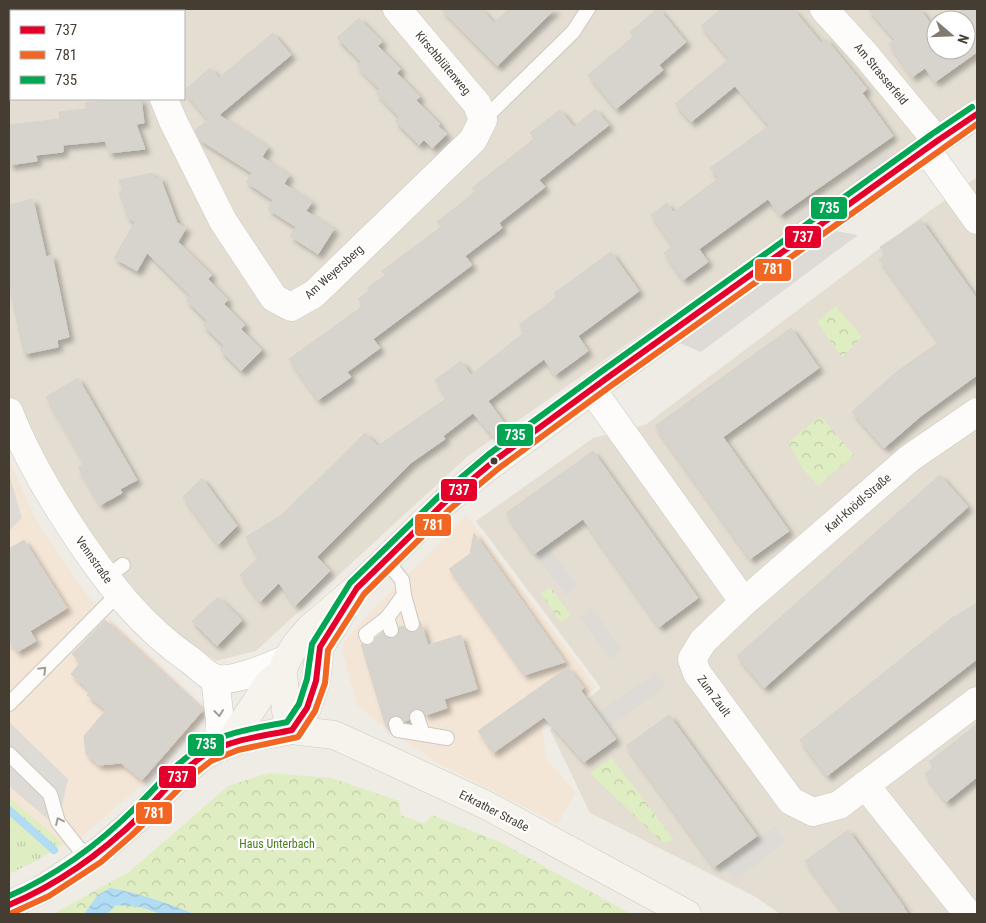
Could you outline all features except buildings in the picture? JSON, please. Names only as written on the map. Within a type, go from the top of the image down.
[{"type":"street","name":"Kirschblütenweg","points":[[397,9],[477,104],[483,120]]},
{"type":"street","name":"Am Strasserfeld","points":[[824,9],[865,54],[931,145],[977,220]]},
{"type":"street","name":"Am Weyersberg","points":[[164,100],[173,122],[223,221],[274,298],[291,307],[314,294],[473,140],[483,120]]},
{"type":"street","points":[[9,905],[43,889],[88,860],[139,817],[186,770],[202,757],[224,746],[268,684],[284,666],[297,643],[309,629],[357,588],[444,503],[494,461],[931,145],[977,114]]},
{"type":"street","points":[[592,390],[744,602]]},
{"type":"street","name":"Karl-Knödl-Straße","points":[[744,602],[910,458],[977,412]]},
{"type":"street","name":"Vennstraße","points":[[10,422],[49,494],[116,579],[172,648],[215,678]]},
{"type":"street","points":[[292,730],[306,708],[316,680],[320,647],[357,588]]},
{"type":"street","name":"Zum Zault","points":[[744,602],[703,641],[692,659],[697,673],[791,801],[812,812],[839,805],[865,784]]},
{"type":"street","points":[[224,746],[215,678],[238,678],[284,666]]},
{"type":"street","points":[[284,666],[284,704],[286,717],[292,730]]},
{"type":"street","points":[[316,680],[334,735]]},
{"type":"street","points":[[968,914],[865,784],[977,701]]},
{"type":"street","name":"Erkrather Straße","points":[[224,746],[248,738],[292,730],[334,735],[486,805],[687,914]]},
{"type":"lane","points":[[483,120],[573,32],[588,9]]},
{"type":"lane","points":[[386,560],[402,580],[412,624]]},
{"type":"lane","points":[[9,704],[116,579]]},
{"type":"lane","points":[[367,637],[366,634],[389,624],[404,595]]},
{"type":"lane","points":[[417,717],[423,734]]},
{"type":"lane","points":[[396,724],[398,730],[447,738]]},
{"type":"lane","points":[[9,754],[50,794],[58,822],[88,860]]},
{"type":"shaded area","points":[[9,9],[977,9],[977,98],[468,456],[256,651],[216,661],[140,608],[9,440]]},
{"type":"shaded area","points":[[887,152],[892,158],[860,181],[855,175]]},
{"type":"shaded area","points":[[977,177],[977,914],[780,914],[754,896],[590,813],[550,730],[601,688],[476,521],[593,438],[645,425]]},
{"type":"shaded area","points":[[827,195],[832,201],[800,224],[795,218]]},
{"type":"shaded area","points":[[836,231],[858,235],[701,352],[677,342]]},
{"type":"shaded area","points":[[9,459],[36,520],[89,598],[207,711],[203,719],[138,788],[68,849],[9,797]]},
{"type":"shaded area","points":[[9,473],[22,518],[9,531]]},
{"type":"shaded area","points":[[466,515],[596,687],[542,726],[546,759],[576,792],[558,824],[434,761],[375,720],[357,705],[343,654],[343,643],[360,623]]},
{"type":"shaded area","points":[[548,547],[578,586],[566,595],[536,556]]},
{"type":"shaded area","points":[[592,608],[622,650],[610,659],[580,617]]},
{"type":"shaded area","points":[[656,672],[666,686],[610,727],[599,712]]},
{"type":"shaded area","points":[[9,722],[68,779],[57,827],[9,786]]},
{"type":"shaded area","points":[[775,826],[786,841],[735,881],[723,866]]},
{"type":"green space","points":[[836,306],[862,337],[842,357],[817,322]]},
{"type":"green space","points":[[820,416],[854,455],[818,486],[803,469],[789,445],[790,441]]},
{"type":"green space","points":[[550,587],[571,615],[561,622],[541,594]]},
{"type":"green space","points":[[612,758],[674,840],[663,843],[590,773]]},
{"type":"green space","name":"Haus Unterbach","points":[[269,773],[331,778],[399,801],[401,815],[424,824],[432,815],[500,842],[631,914],[53,914],[129,872],[228,786]]},
{"type":"green space","points":[[9,797],[63,844],[36,861],[9,874]]},
{"type":"water","points":[[110,888],[153,899],[194,914],[161,914],[141,907],[116,905],[107,914],[84,914],[98,895]]},
{"type":"waterway","points":[[9,810],[54,850]]},
{"type":"transit line","name":"735","points":[[9,896],[27,888],[77,858],[122,821],[176,766],[203,746],[233,733],[287,722],[299,704],[307,679],[312,644],[350,583],[438,497],[489,454],[602,371],[972,107]]},
{"type":"transit line","name":"737","points":[[9,905],[45,887],[95,855],[126,829],[180,774],[198,759],[228,744],[292,730],[307,708],[316,681],[320,647],[357,588],[444,503],[494,461],[607,378],[977,114]]},
{"type":"transit line","name":"781","points":[[12,913],[49,896],[101,862],[132,835],[192,776],[211,761],[238,750],[298,737],[315,711],[325,683],[328,650],[364,594],[450,509],[499,468],[612,385],[977,124]]}]
